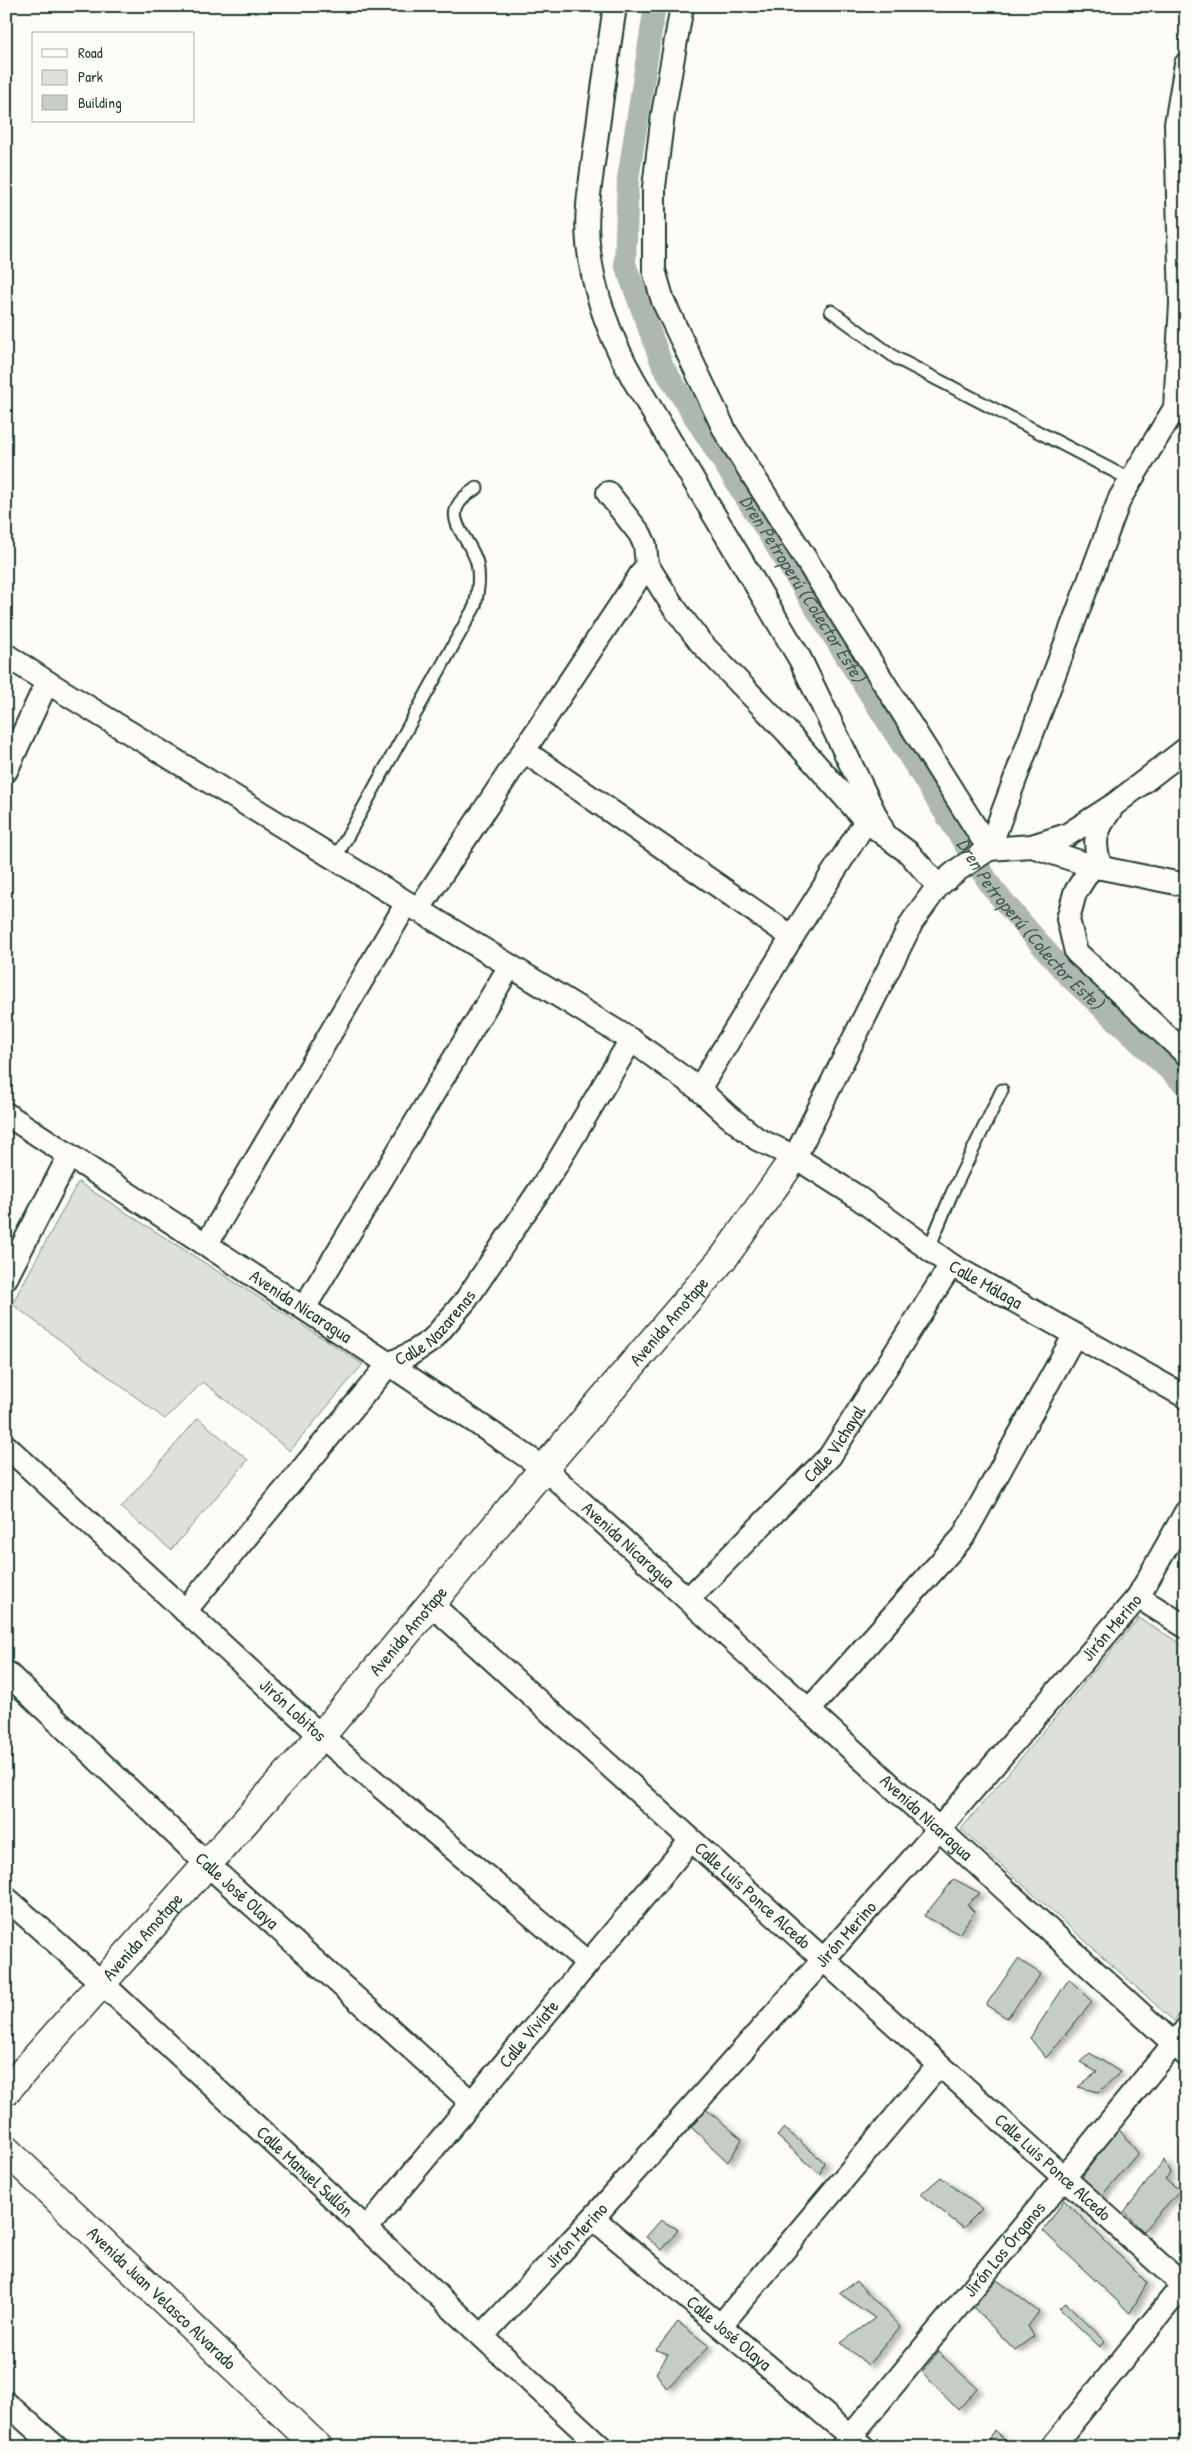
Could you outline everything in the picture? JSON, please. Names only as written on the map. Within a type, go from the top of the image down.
[{"type":"street","points":[[615,6],[588,202],[588,242],[593,274],[604,313],[616,348],[635,382],[800,659],[885,835]]},
{"type":"street","points":[[682,6],[663,114],[654,187],[654,270],[663,301],[726,433],[989,849]]},
{"type":"street","points":[[989,849],[1120,498],[1175,408],[1181,304],[1176,124],[1186,64]]},
{"type":"street","points":[[608,493],[640,534],[645,545],[647,565],[673,606],[701,643],[787,732],[866,821],[909,853],[938,886]]},
{"type":"street","points":[[206,1245],[412,906],[524,751],[647,565]]},
{"type":"street","name":"Calle Málaga","points":[[6,655],[631,1040],[699,1088],[726,1114],[757,1139],[795,1157],[951,1265],[1074,1336],[1186,1397]]},
{"type":"street","points":[[6,771],[47,682]]},
{"type":"street","points":[[795,1157],[912,922],[938,886],[960,868],[989,849],[1032,846],[1067,835],[1115,804],[1186,749]]},
{"type":"street","points":[[524,751],[792,937]]},
{"type":"street","points":[[1115,804],[1098,826],[1095,852],[1097,867],[1074,893],[1068,919],[1076,952],[1186,1054]]},
{"type":"street","points":[[699,1088],[866,821]]},
{"type":"street","points":[[1032,846],[1097,867],[1186,885]]},
{"type":"street","points":[[304,1308],[510,966]]},
{"type":"street","name":"Calle Nazarenas","points":[[186,1611],[389,1364],[412,1353],[432,1340],[466,1300],[555,1167],[631,1040]]},
{"type":"street","name":"Avenida Nicaragua","points":[[6,1114],[304,1308],[544,1468],[939,1829],[1182,2042]]},
{"type":"street","points":[[6,1278],[69,1156]]},
{"type":"street","name":"Avenida Amotape","points":[[6,2091],[321,1736],[544,1468],[725,1256],[795,1157]]},
{"type":"street","name":"Calle Vichayal","points":[[688,1599],[830,1456],[951,1265]]},
{"type":"street","points":[[809,1710],[963,1537],[1074,1336]]},
{"type":"street","name":"Jirón Lobitos","points":[[6,1446],[321,1736],[588,1963]]},
{"type":"street","name":"Jirón Merino","points":[[482,2336],[594,2218],[939,1829],[1138,1597],[1186,1512]]},
{"type":"street","points":[[1138,1597],[1186,1627]]},
{"type":"street","name":"Calle Luis Ponce Alcedo","points":[[431,1604],[1184,2286]]},
{"type":"street","name":"Calle José Olaya","points":[[6,1672],[207,1864],[471,2102]]},
{"type":"street","name":"Calle Viviate","points":[[366,2228],[691,1840]]},
{"type":"street","name":"Calle Manuel Sullón","points":[[6,1898],[102,1983],[601,2447]]},
{"type":"street","name":"Jirón Los Órganos","points":[[853,2443],[1064,2178],[1182,2042]]},
{"type":"street","points":[[721,2325],[939,2065]]},
{"type":"street","name":"Avenida Juan Velasco Alvarado","points":[[6,2150],[318,2447]]},
{"type":"street","name":"Calle José Olaya","points":[[594,2218],[721,2325],[853,2443]]},
{"type":"street","points":[[1052,2447],[1184,2286]]},
{"type":"street","points":[[6,2403],[56,2447]]},
{"type":"lane","points":[[831,311],[896,358],[1131,480]]},
{"type":"lane","points":[[335,859],[475,606],[480,586],[477,562],[456,522],[463,496],[477,488]]},
{"type":"lane","points":[[929,1248],[952,1193],[1002,1090]]},
{"type":"green space","points":[[78,1182],[363,1364],[290,1451],[203,1382],[165,1419],[12,1304]]},
{"type":"green space","points":[[198,1418],[248,1460],[171,1550],[121,1508]]},
{"type":"green space","points":[[1139,1618],[1186,1647],[1186,2007],[1174,2021],[961,1829]]},
{"type":"building","points":[[954,1879],[980,1893],[967,1904],[974,1912],[959,1934],[924,1916]]},
{"type":"building","points":[[1018,1959],[1041,1974],[1007,2018],[986,2005]]},
{"type":"building","points":[[1069,1979],[1092,2002],[1046,2058],[1030,2038]]},
{"type":"building","points":[[1090,2053],[1120,2072],[1099,2092],[1078,2087],[1097,2072],[1080,2062]]},
{"type":"building","points":[[703,2107],[742,2139],[728,2162],[690,2126]]},
{"type":"building","points":[[784,2128],[824,2162],[820,2174],[777,2136]]},
{"type":"building","points":[[1118,2128],[1138,2153],[1099,2199],[1082,2177]]},
{"type":"building","points":[[1164,2160],[1170,2173],[1165,2179],[1180,2190],[1143,2231],[1124,2212]]},
{"type":"building","points":[[941,2177],[982,2209],[963,2228],[921,2194]]},
{"type":"building","points":[[1064,2200],[1147,2283],[1130,2313],[1043,2231]]},
{"type":"building","points":[[661,2220],[678,2230],[662,2250],[646,2237]]},
{"type":"building","points":[[997,2280],[1039,2312],[1028,2326],[1034,2336],[1015,2350],[972,2306]]},
{"type":"building","points":[[856,2281],[900,2327],[868,2365],[841,2343],[875,2318],[839,2293]]},
{"type":"building","points":[[1066,2303],[1105,2341],[1100,2347],[1059,2308]]},
{"type":"building","points":[[678,2322],[709,2346],[667,2389],[656,2373],[668,2354],[656,2350]]},
{"type":"building","points":[[938,2352],[977,2388],[958,2410],[922,2372]]},
{"type":"building","points":[[994,2430],[1012,2447],[987,2447]]},
{"type":"building","points":[[1186,2430],[1186,2447],[1174,2447]]},
{"type":"waterway","name":"Dren Petroperú (Colector Este)","points":[[655,6],[628,179],[625,264],[663,367],[993,889],[1066,974],[1186,1086]]}]
